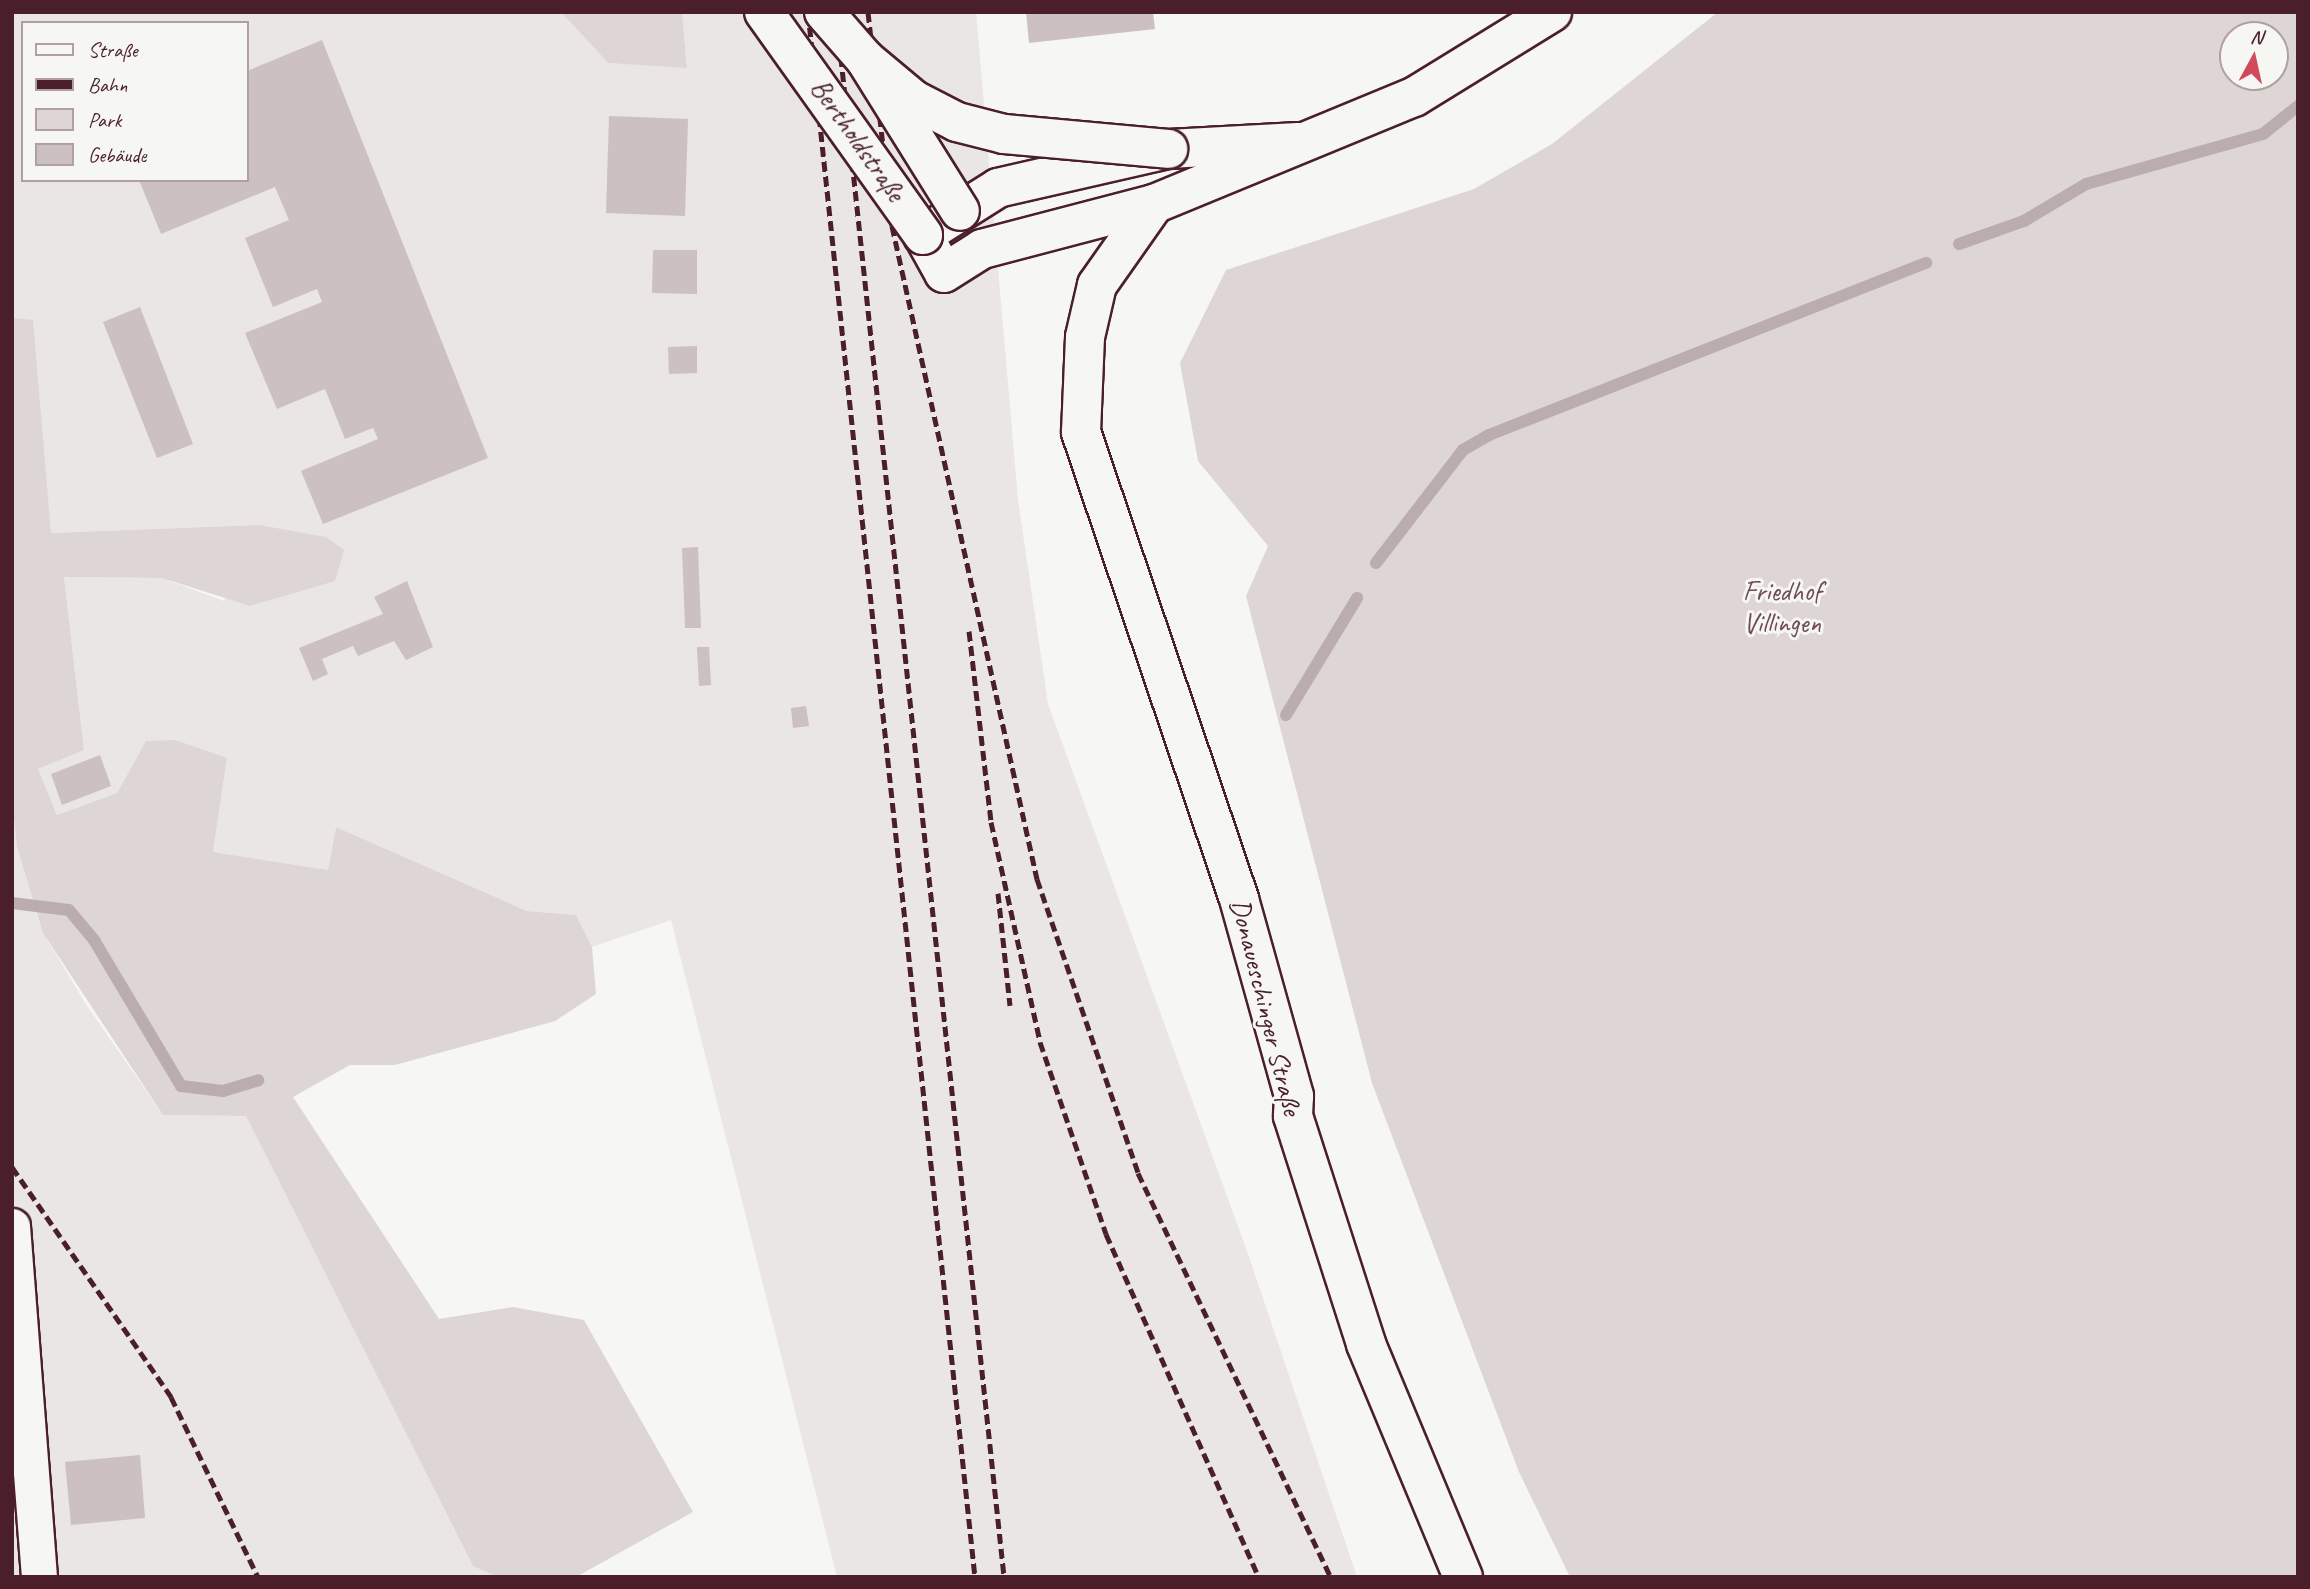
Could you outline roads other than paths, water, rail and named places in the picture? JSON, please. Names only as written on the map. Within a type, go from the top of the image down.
[{"type":"main road","name":"Bertholdstraße","points":[[764,12],[923,235],[944,273],[982,249],[1073,223],[1154,204]]},
{"type":"main road","name":"Bertholdstraße","points":[[824,12],[864,59],[960,211]]},
{"type":"main road","points":[[1154,204],[1298,142],[1414,97],[1552,12]]},
{"type":"main road","points":[[864,59],[914,100],[957,122],[1004,134],[1168,149],[1298,142]]},
{"type":"main road","points":[[923,235],[998,188],[1168,149]]},
{"type":"main road","name":"Donaueschinger Straße","points":[[1154,204],[1097,285],[1085,337],[1081,432],[1239,899],[1294,1096],[1293,1116],[1366,1344],[1463,1577]]},
{"type":"street","points":[[12,1226],[39,1577]]},
{"type":"waterway","points":[[1959,244],[2024,221],[2086,184],[2263,134],[2298,106]]},
{"type":"waterway","points":[[1376,563],[1463,450],[1489,435],[1926,263]]},
{"type":"waterway","points":[[1286,715],[1357,598]]},
{"type":"waterway","points":[[12,903],[69,910],[94,940],[181,1086],[223,1091],[258,1080]]},
{"type":"railway","points":[[808,12],[975,1577]]},
{"type":"railway","points":[[836,12],[1004,1577]]},
{"type":"railway","points":[[868,12],[892,226],[1037,879],[1138,1173],[1331,1577]]},
{"type":"railway","points":[[969,631],[991,822],[1040,1042],[1106,1234],[1259,1577]]},
{"type":"railway","points":[[998,893],[1010,1005]]},
{"type":"railway","points":[[12,1167],[171,1397],[258,1577]]},
{"type":"park label","name":"Friedhof Villingen","points":[[1782,607]]}]
